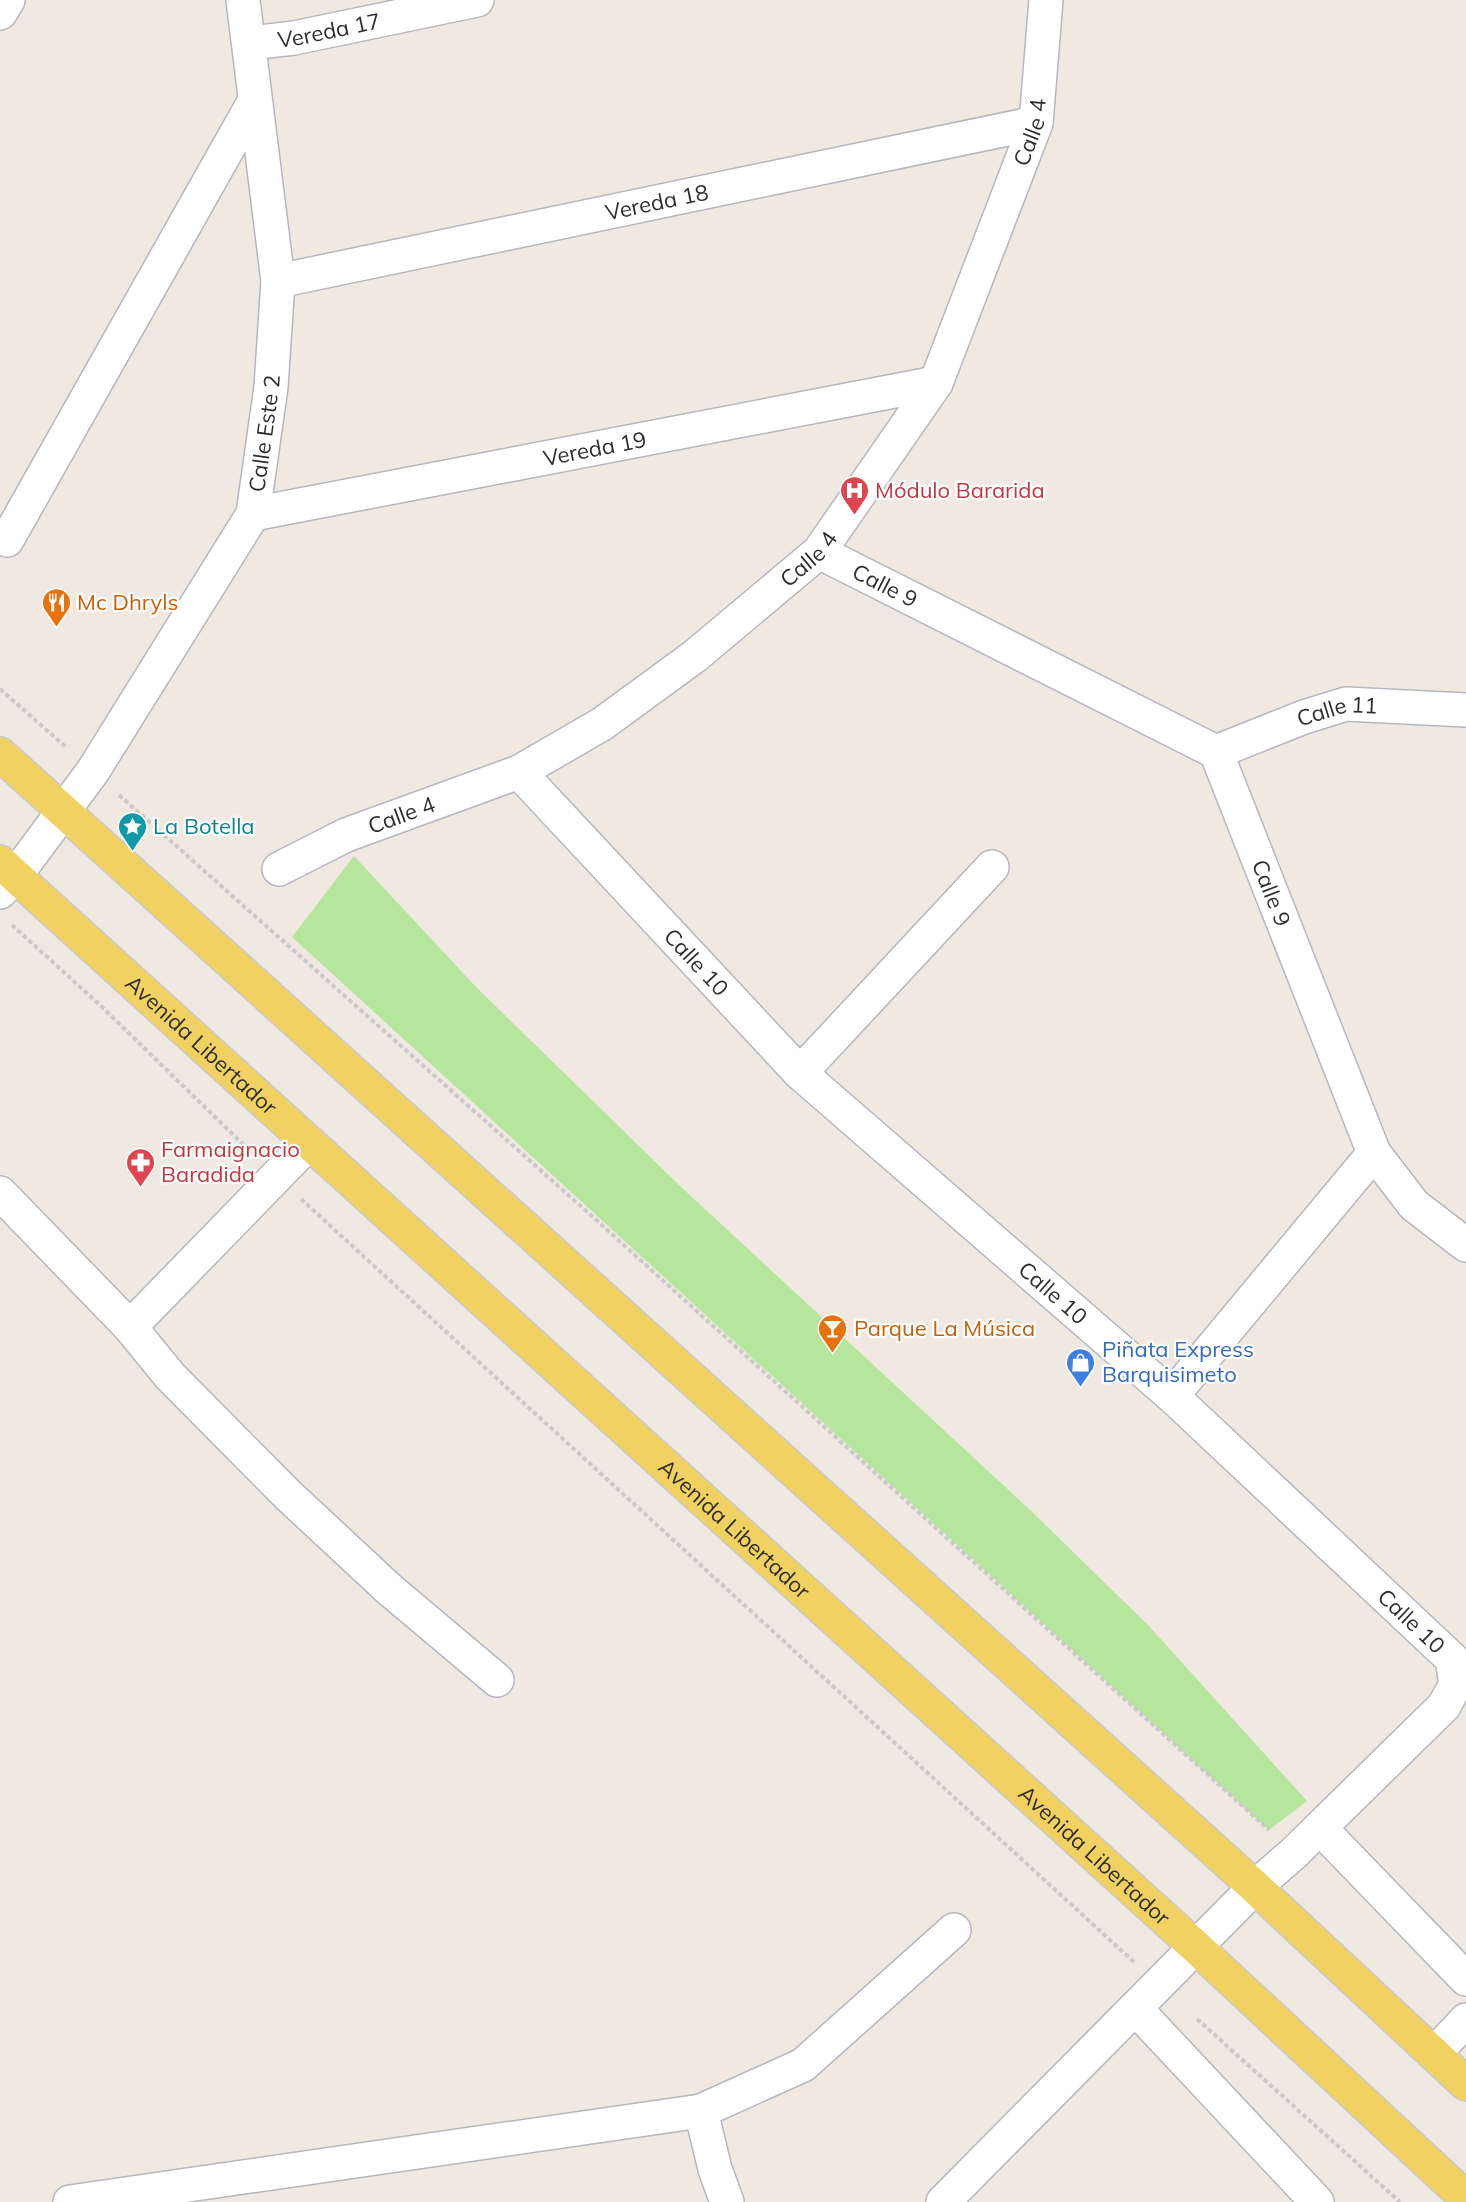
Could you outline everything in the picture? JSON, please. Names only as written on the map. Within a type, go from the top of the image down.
[{"type":"main road","points":[[0,754],[1255,1887],[1466,2084]]},
{"type":"main road","name":"Avenida Libertador","points":[[6,888],[309,1143],[1197,1948],[1466,2198]]},
{"type":"street","points":[[0,13],[8,0]]},
{"type":"street","name":"Calle Este 2","points":[[6,888],[93,771],[253,514],[271,387],[278,281],[243,0]]},
{"type":"street","name":"Vereda 17","points":[[250,43],[294,38],[477,0]]},
{"type":"street","name":"Calle 4","points":[[279,869],[346,835],[519,772],[602,724],[695,656],[819,552],[936,383],[1036,123],[1046,0]]},
{"type":"street","points":[[7,540],[255,102]]},
{"type":"street","name":"Vereda 18","points":[[278,281],[1036,123]]},
{"type":"street","name":"Vereda 19","points":[[253,514],[936,383]]},
{"type":"street","name":"Calle 9","points":[[819,552],[1216,752],[1374,1153],[1414,1205],[1466,1245]]},
{"type":"street","name":"Calle 11","points":[[1216,752],[1304,717],[1346,704],[1466,710]]},
{"type":"street","name":"Calle 10","points":[[519,772],[800,1073],[1172,1396],[1452,1659],[1456,1684],[1444,1706],[1294,1853],[1255,1887],[1160,1986],[1135,2008],[943,2202]]},
{"type":"street","points":[[800,1073],[992,867]]},
{"type":"street","points":[[130,1327],[309,1143]]},
{"type":"street","points":[[1172,1396],[1374,1153]]},
{"type":"street","points":[[0,1193],[130,1327],[170,1376],[288,1495],[389,1589],[497,1680]]},
{"type":"street","points":[[1320,1828],[1466,1979]]},
{"type":"street","points":[[70,2202],[701,2111],[803,2064],[954,1930]]},
{"type":"street","points":[[1135,2008],[1317,2202]]},
{"type":"street","points":[[1434,2054],[1466,2020]]},
{"type":"street","points":[[701,2111],[715,2169],[727,2202]]},
{"type":"path","points":[[0,689],[582,1208],[1294,1853]]},
{"type":"path","points":[[6,888],[101,1006],[276,1176],[1160,1986],[1400,2202]]},
{"type":"green space","points":[[354,856],[477,988],[680,1186],[1028,1508],[1148,1625],[1307,1801],[1269,1830],[292,937]]},
{"type":"place","name":"Módulo Bararida","points":[[854,516]]},
{"type":"place","name":"Mc Dhryls","points":[[56,628]]},
{"type":"place","name":"La Botella","points":[[132,852]]},
{"type":"place","name":"Farmaignacio Baradida","points":[[140,1188]]},
{"type":"place","name":"Parque La Música","points":[[833,1354]]},
{"type":"place","name":"Piñata Express Barquisimeto","points":[[1081,1388]]}]
